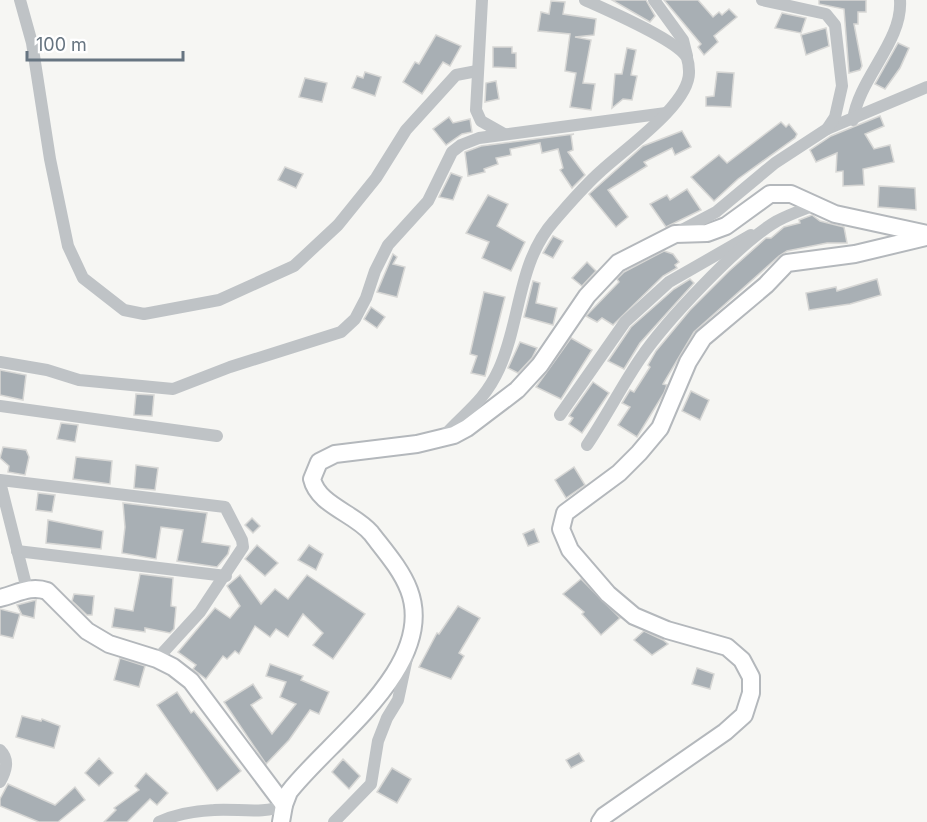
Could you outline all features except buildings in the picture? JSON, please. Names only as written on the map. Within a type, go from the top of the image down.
[{"type":"main road","points":[[281,822],[284,805],[299,779],[371,707],[395,672],[413,630],[414,612],[409,590],[396,567],[358,520],[321,496],[312,479],[320,462],[335,454],[387,450],[441,439],[467,428],[517,390],[540,365],[587,296],[618,263],[675,234],[715,231],[770,194],[791,194],[862,221],[927,235]]},
{"type":"main road","points":[[600,822],[604,816],[725,732],[744,716],[751,693],[751,677],[742,660],[728,646],[668,630],[634,616],[608,594],[570,550],[561,529],[565,513],[619,473],[639,453],[660,428],[688,362],[703,338],[766,285],[788,263],[855,254],[927,235]]},
{"type":"main road","points":[[0,598],[27,589],[39,588],[47,591],[87,631],[109,644],[157,659],[173,667],[191,681],[284,805]]},
{"type":"street","points":[[20,0],[32,43],[50,159],[68,246],[83,278],[124,310],[144,314],[219,300],[294,266],[338,225],[376,178],[406,130],[456,75],[467,71],[477,71]]},
{"type":"street","points":[[482,0],[476,110],[481,121],[505,135]]},
{"type":"street","points":[[585,0],[673,43],[687,57]]},
{"type":"street","points":[[441,439],[475,407],[500,367],[523,282],[539,242],[552,223],[600,171],[666,112],[685,87],[690,74],[683,40],[654,0]]},
{"type":"street","points":[[762,0],[826,14],[835,26],[842,86],[835,117],[827,129]]},
{"type":"street","points":[[853,120],[855,104],[863,86],[893,33],[900,0]]},
{"type":"street","points":[[675,234],[716,212],[775,163],[827,129],[927,87]]},
{"type":"street","points":[[0,362],[47,370],[79,380],[173,389],[250,361],[311,344],[341,332],[355,319],[388,245],[428,201],[452,152],[461,145],[479,138],[666,112]]},
{"type":"street","points":[[560,415],[625,322],[669,282],[769,227],[815,205]]},
{"type":"street","points":[[587,445],[608,416],[641,358],[668,324],[708,283],[769,227]]},
{"type":"street","points":[[0,406],[217,436]]},
{"type":"street","points":[[27,589],[0,481],[225,507],[242,540],[243,547],[226,576],[200,612],[157,659]]},
{"type":"street","points":[[17,551],[226,576]]},
{"type":"street","points":[[334,822],[371,784],[378,741],[387,718],[398,700],[413,630]]},
{"type":"street","points":[[0,750],[7,764],[0,782]]},
{"type":"street","points":[[159,822],[177,814],[213,810],[274,810],[284,805]]}]
